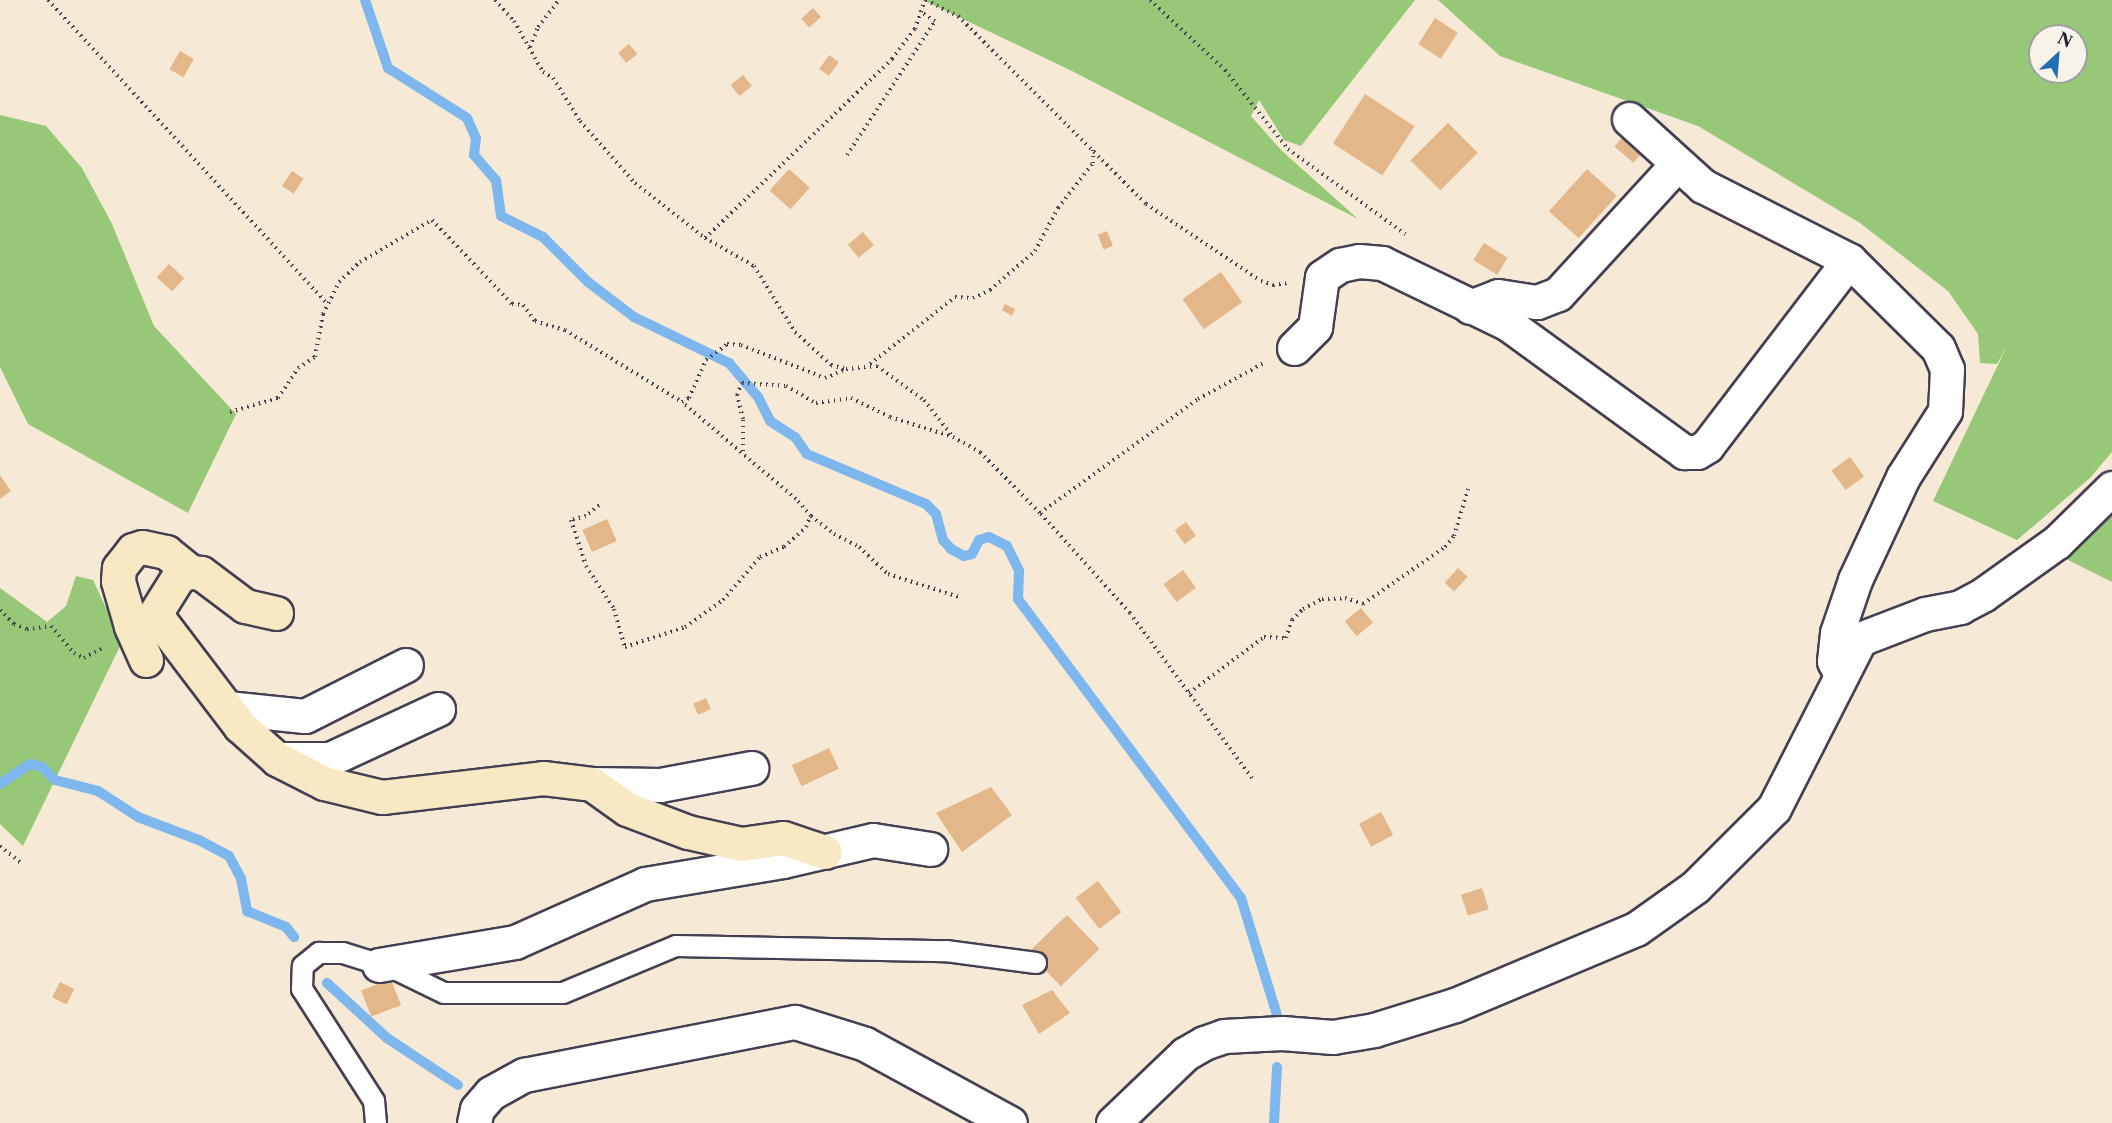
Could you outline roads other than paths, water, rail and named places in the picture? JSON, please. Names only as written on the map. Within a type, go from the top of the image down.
[{"type":"street","points":[[1629,118],[1703,186],[1849,260],[1938,348],[1947,369],[1948,390],[1945,411],[1903,477],[1855,580],[1838,633],[1834,661],[1840,675]]},
{"type":"street","points":[[1470,307],[1498,296],[1537,302],[1558,294],[1677,164]]},
{"type":"street","points":[[1294,348],[1315,327],[1322,277],[1340,265],[1359,261],[1382,263],[1508,324],[1684,452],[1697,452],[1707,446],[1849,260]]},
{"type":"street","points":[[1113,1123],[1185,1054],[1204,1042],[1224,1036],[1282,1033],[1333,1037],[1374,1030],[1455,1005],[1636,928],[1695,887],[1774,807],[1860,639],[1899,622],[1960,607],[1984,594],[2056,542],[2112,488]]},
{"type":"street","points":[[146,660],[131,626],[118,581],[119,568],[133,550],[141,547],[166,552],[191,572]]},
{"type":"street","points":[[276,613],[246,606],[201,573],[191,572],[180,574],[155,614],[240,726],[277,759],[324,783],[382,797],[543,778],[592,784],[660,785],[751,768]]},
{"type":"street","points":[[227,708],[305,716],[406,666]]},
{"type":"street","points":[[277,759],[330,759],[438,709]]},
{"type":"street","points":[[592,784],[627,809],[688,832],[741,844],[783,838],[825,852]]},
{"type":"street","points":[[379,964],[515,942],[645,884],[825,852],[873,840],[930,849]]},
{"type":"street","points":[[474,1123],[477,1109],[491,1093],[524,1075],[795,1022],[866,1044],[1010,1123]]},
{"type":"lane","points":[[376,1123],[374,1101],[302,989],[303,966],[319,953],[344,953],[379,964],[444,993],[563,993],[676,945],[946,951],[1036,963]]},
{"type":"waterway","points":[[365,0],[388,68],[467,118],[476,138],[474,155],[496,180],[501,216],[543,237],[588,282],[634,317],[729,363],[758,397],[770,421],[795,437],[807,454],[926,504],[936,514],[943,540],[951,549],[964,556],[972,554],[979,540],[989,537],[1007,546],[1019,571],[1018,599],[1241,898],[1277,1015]]},
{"type":"waterway","points":[[0,784],[30,764],[42,767],[55,780],[98,791],[138,817],[199,840],[229,856],[241,879],[247,911],[286,927],[294,937]]},
{"type":"waterway","points":[[327,983],[387,1038],[458,1085]]},
{"type":"waterway","points":[[1274,1123],[1277,1067]]}]
